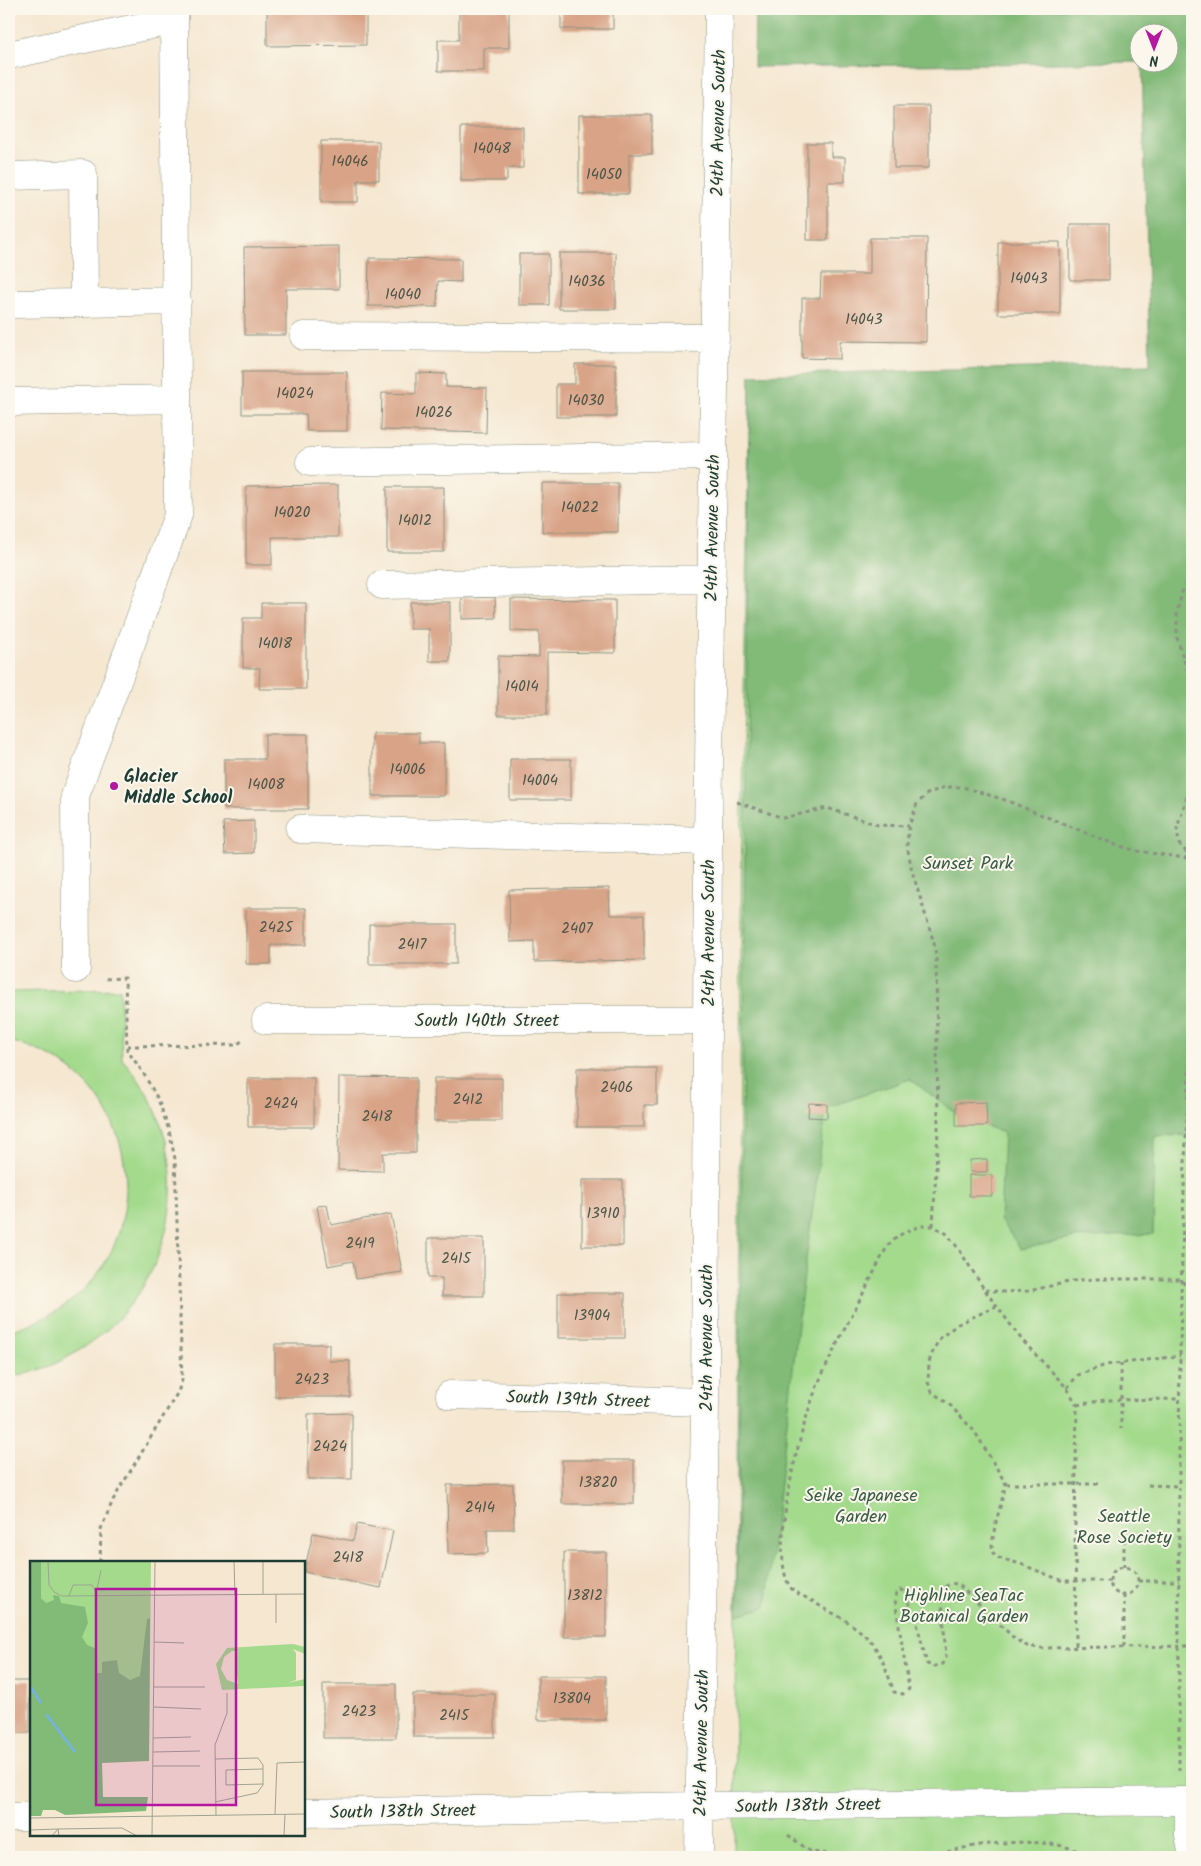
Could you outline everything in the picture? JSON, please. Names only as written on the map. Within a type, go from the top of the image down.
[{"type":"street","name":"24th Avenue South","points":[[699,1857],[705,1402],[708,841],[719,9]]},
{"type":"street","points":[[9,55],[174,14],[178,515],[75,796],[76,969]]},
{"type":"street","points":[[9,176],[82,174],[84,303]]},
{"type":"street","points":[[9,304],[177,301]]},
{"type":"street","points":[[304,336],[715,338]]},
{"type":"street","points":[[9,402],[177,399]]},
{"type":"street","points":[[310,462],[713,456]]},
{"type":"street","points":[[382,585],[712,579]]},
{"type":"street","points":[[300,829],[708,841]]},
{"type":"street","name":"South 140th Street","points":[[266,1020],[707,1020]]},
{"type":"street","name":"South 139th Street","points":[[450,1395],[705,1402]]},
{"type":"street","points":[[1187,1801],[1192,1851]]},
{"type":"street","name":"South 138th Street","points":[[305,1812],[1187,1801]]},
{"type":"street","points":[[9,1817],[30,1817]]},
{"type":"path","points":[[1192,568],[1190,578],[1183,589],[1177,612],[1177,638],[1192,684]]},
{"type":"path","points":[[1192,745],[1191,779],[1177,828],[1179,844],[1192,859]]},
{"type":"path","points":[[933,1226],[938,1130],[936,957],[934,943],[912,871],[907,845],[909,826],[917,804],[927,794],[944,787],[963,786],[1070,825],[1116,845],[1137,851],[1192,859]]},
{"type":"path","points":[[709,791],[783,818],[827,808],[878,824],[909,826]]},
{"type":"path","points":[[76,969],[76,980],[125,978],[127,1050],[158,1099],[169,1130],[175,1159],[182,1380],[178,1392],[113,1500],[102,1528],[100,1561]]},
{"type":"path","points":[[1187,1801],[1179,1646],[1180,1279],[1192,1027]]},
{"type":"path","points":[[127,1046],[237,1045]]},
{"type":"path","points":[[1076,1646],[1075,1484],[1077,1405],[1068,1388],[1022,1340],[984,1290],[958,1248],[946,1233],[933,1226],[912,1229],[900,1235],[888,1245],[818,1384],[807,1411],[790,1487],[783,1537],[784,1569],[792,1588],[867,1636],[877,1649],[894,1692],[902,1694],[909,1689],[895,1600],[897,1592],[900,1590],[904,1591],[916,1620],[927,1664],[936,1666],[943,1664],[946,1658],[942,1600],[946,1586],[952,1583],[959,1585],[1015,1639],[1027,1646],[1040,1648],[1076,1646],[1192,1646]]},
{"type":"path","points":[[1183,1240],[1192,1241]]},
{"type":"path","points":[[984,1290],[1003,1292],[1028,1290],[1078,1280],[1180,1279]]},
{"type":"path","points":[[1180,1279],[1192,1295]]},
{"type":"path","points":[[997,1306],[958,1324],[940,1338],[929,1362],[928,1382],[932,1392],[951,1406],[975,1432],[1006,1484],[995,1526],[992,1545],[993,1553],[999,1558],[1021,1564],[1063,1581],[1110,1581]]},
{"type":"path","points":[[1068,1388],[1078,1375],[1106,1365],[1180,1356]]},
{"type":"path","points":[[1121,1363],[1121,1429]]},
{"type":"path","points":[[1077,1405],[1121,1399],[1180,1399]]},
{"type":"path","points":[[1006,1484],[1101,1484]]},
{"type":"path","points":[[1148,1485],[1179,1486]]},
{"type":"path","points":[[1124,1536],[1124,1567]]},
{"type":"path","points":[[1124,1567],[1134,1571],[1138,1581],[1134,1590],[1124,1594],[1114,1590],[1110,1581],[1114,1571],[1124,1567]]},
{"type":"path","points":[[1138,1581],[1179,1581]]},
{"type":"path","points":[[1124,1594],[1124,1646]]},
{"type":"path","points":[[783,1832],[811,1852],[860,1857]]},
{"type":"path","points":[[932,1857],[943,1853],[987,1845],[1029,1843],[1060,1845],[1090,1857]]},
{"type":"green space","name":"Sunset Park","points":[[755,9],[1192,9],[1192,1135],[1155,1136],[1153,1234],[1075,1238],[1021,1249],[1000,1220],[1004,1133],[961,1117],[910,1079],[826,1108],[801,1298],[766,1607],[737,1615],[750,375],[1150,365],[1142,72],[1178,72],[1178,22],[1128,22],[1128,62],[754,67]]},
{"type":"green space","name":"Highline SeaTac Botanical Garden","points":[[750,375],[1192,835],[1192,1857],[734,1857],[742,801]]},
{"type":"green space","points":[[120,989],[122,1059],[147,1093],[163,1131],[171,1171],[170,1211],[160,1250],[143,1286],[118,1319],[86,1346],[68,1357],[39,1370],[9,1376],[9,1331],[37,1321],[63,1307],[79,1294],[100,1270],[115,1243],[123,1214],[126,1184],[122,1153],[113,1124],[97,1097],[76,1074],[61,1063],[27,1046],[9,1041],[9,992]]},
{"type":"building","points":[[267,9],[366,9],[366,45],[267,46]]},
{"type":"building","points":[[459,9],[509,9],[509,48],[484,48],[484,71],[438,71],[438,40],[459,40]]},
{"type":"building","points":[[561,9],[613,9],[613,29],[561,29]]},
{"type":"building","points":[[894,106],[929,106],[929,168],[894,168]]},
{"type":"building","points":[[579,115],[652,115],[652,154],[629,154],[629,194],[579,194]]},
{"type":"building","points":[[461,127],[523,127],[523,168],[507,168],[507,181],[461,181]]},
{"type":"building","points":[[321,141],[379,141],[379,180],[358,180],[358,202],[321,202]]},
{"type":"building","points":[[807,143],[831,143],[831,157],[845,157],[845,182],[828,182],[828,240],[807,240]]},
{"type":"building","points":[[1070,224],[1109,224],[1109,280],[1070,280]]},
{"type":"building","points":[[870,238],[927,238],[926,342],[840,341],[840,359],[802,358],[802,298],[820,298],[821,274],[870,274]]},
{"type":"building","points":[[998,242],[1060,242],[1060,314],[998,314]]},
{"type":"building","points":[[339,246],[339,289],[286,289],[286,335],[245,335],[244,247]]},
{"type":"building","points":[[559,253],[616,253],[616,309],[559,309]]},
{"type":"building","points":[[519,254],[549,254],[549,305],[519,305]]},
{"type":"building","points":[[369,258],[461,259],[461,282],[438,281],[437,307],[368,306]]},
{"type":"building","points":[[575,364],[616,364],[616,417],[556,417],[556,384],[575,384]]},
{"type":"building","points":[[242,372],[347,372],[347,431],[307,431],[306,414],[242,414]]},
{"type":"building","points":[[416,373],[446,374],[446,387],[487,388],[486,433],[381,430],[382,393],[416,394]]},
{"type":"building","points":[[542,483],[618,483],[618,532],[542,532]]},
{"type":"building","points":[[338,485],[338,537],[272,537],[272,565],[246,565],[246,486]]},
{"type":"building","points":[[387,487],[444,487],[444,552],[387,552]]},
{"type":"building","points":[[495,597],[496,618],[462,619],[462,598]]},
{"type":"building","points":[[511,599],[615,600],[615,653],[547,652],[547,715],[498,715],[498,656],[539,657],[539,632],[511,631]]},
{"type":"building","points":[[410,602],[450,602],[450,661],[429,661],[429,629],[410,629]]},
{"type":"building","points":[[261,603],[306,603],[306,689],[259,689],[260,668],[243,668],[243,618],[261,618]]},
{"type":"building","points":[[372,733],[419,733],[419,743],[444,743],[444,796],[372,796]]},
{"type":"building","points":[[265,734],[308,734],[308,809],[224,809],[224,759],[265,759]]},
{"type":"building","points":[[510,759],[571,759],[571,800],[510,800]]},
{"type":"building","points":[[254,821],[254,853],[225,854],[223,822]]},
{"type":"building","points":[[609,888],[610,915],[644,915],[644,960],[534,962],[534,941],[510,942],[509,890]]},
{"type":"building","points":[[246,908],[306,908],[306,945],[271,945],[271,964],[246,964]]},
{"type":"building","points":[[369,924],[456,924],[456,964],[369,964]]},
{"type":"building","points":[[577,1068],[657,1068],[657,1105],[644,1105],[644,1127],[577,1127]]},
{"type":"building","points":[[339,1077],[416,1078],[416,1153],[383,1153],[383,1171],[338,1170]]},
{"type":"building","points":[[248,1078],[314,1078],[314,1127],[248,1127]]},
{"type":"building","points":[[434,1078],[502,1078],[502,1121],[434,1121]]},
{"type":"building","points":[[986,1102],[987,1126],[956,1126],[956,1103]]},
{"type":"building","points":[[809,1103],[827,1104],[827,1118],[808,1117]]},
{"type":"building","points":[[987,1159],[987,1172],[970,1172],[970,1160]]},
{"type":"building","points":[[969,1175],[992,1175],[992,1196],[969,1196]]},
{"type":"building","points":[[582,1180],[623,1180],[623,1246],[582,1246]]},
{"type":"building","points":[[327,1205],[331,1225],[391,1214],[402,1272],[356,1279],[353,1261],[328,1266],[317,1206]]},
{"type":"building","points":[[428,1238],[484,1238],[484,1296],[442,1296],[442,1278],[428,1278]]},
{"type":"building","points":[[558,1293],[625,1293],[625,1338],[558,1338]]},
{"type":"building","points":[[275,1344],[329,1344],[329,1361],[350,1361],[350,1397],[275,1397]]},
{"type":"building","points":[[352,1413],[352,1479],[308,1479],[308,1414]]},
{"type":"building","points":[[562,1460],[634,1460],[634,1504],[562,1504]]},
{"type":"building","points":[[513,1484],[514,1529],[487,1529],[488,1553],[448,1554],[447,1485]]},
{"type":"building","points":[[357,1524],[393,1531],[381,1588],[305,1572],[313,1533],[353,1541]]},
{"type":"building","points":[[564,1552],[606,1552],[606,1637],[564,1637]]},
{"type":"building","points":[[538,1676],[606,1676],[606,1720],[538,1720]]},
{"type":"building","points":[[9,1681],[30,1681],[30,1733],[9,1733]]},
{"type":"building","points":[[323,1684],[396,1684],[396,1738],[323,1738]]},
{"type":"building","points":[[413,1694],[495,1694],[495,1737],[413,1737]]},
{"type":"place","name":"Glacier Middle School","points":[[114,786]]},
{"type":"park label","name":"Seike Japanese Garden","points":[[861,1505]]},
{"type":"park label","name":"Seattle Rose Society","points":[[1124,1526]]}]
